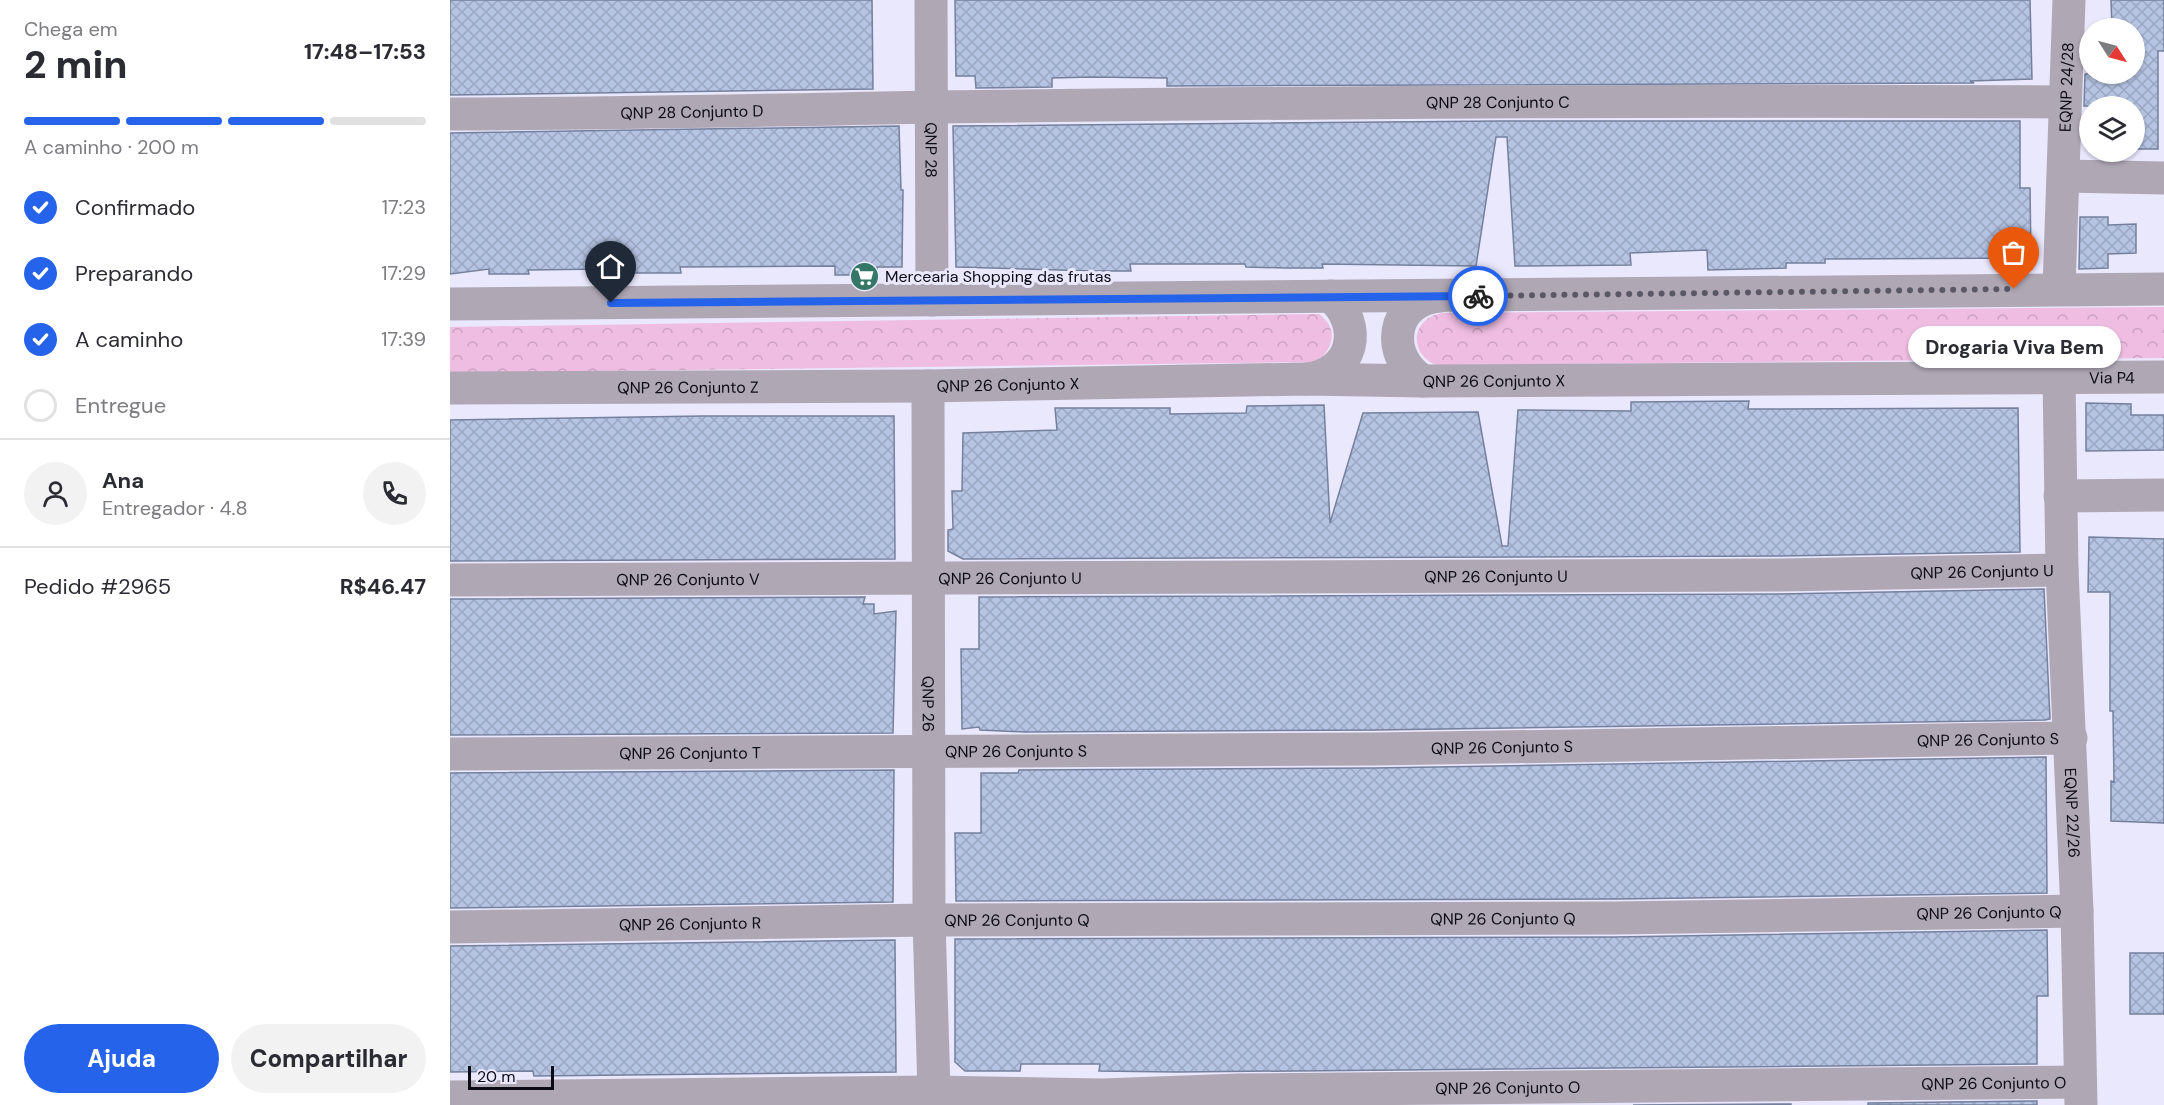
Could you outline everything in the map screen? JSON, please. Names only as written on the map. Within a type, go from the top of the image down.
[{"type":"street","name":"QNP 28","points":[[931,0],[933,300]]},
{"type":"street","name":"EQNP 24/28","points":[[2059,288],[2069,0]]},
{"type":"street","name":"QNP 28 Conjunto C","points":[[933,107],[1325,103],[2064,102]]},
{"type":"street","name":"QNP 28 Conjunto D","points":[[450,114],[676,114],[933,107]]},
{"type":"street","points":[[2064,176],[2164,178]]},
{"type":"street","points":[[450,304],[1444,296],[2059,288],[2164,289]]},
{"type":"street","points":[[1305,379],[1317,378],[1337,366],[1349,347],[1350,324],[1347,313],[1331,296]]},
{"type":"street","points":[[1423,381],[1412,374],[1403,363],[1397,337],[1400,323],[1418,302],[1431,297],[1444,296]]},
{"type":"street","name":"QNP 26 Conjunto X","points":[[928,386],[1305,379],[1423,381],[2059,377]]},
{"type":"street","name":"Via P4","points":[[2059,377],[2164,377]]},
{"type":"street","name":"EQNP 22/26","points":[[2059,377],[2062,570],[2077,911],[2080,1093]]},
{"type":"street","name":"QNP 26 Conjunto Z","points":[[450,388],[928,386]]},
{"type":"street","name":"QNP 26","points":[[928,386],[931,752],[929,920],[934,1092]]},
{"type":"street","points":[[2060,496],[2164,495]]},
{"type":"street","name":"QNP 26 Conjunto U","points":[[928,579],[1768,576],[2062,570]]},
{"type":"street","name":"QNP 26 Conjunto V","points":[[450,580],[928,579]]},
{"type":"street","name":"QNP 26 Conjunto S","points":[[931,752],[1693,746],[2071,738]]},
{"type":"street","name":"QNP 26 Conjunto T","points":[[450,754],[931,752]]},
{"type":"street","name":"QNP 26 Conjunto Q","points":[[929,920],[1615,918],[2077,911]]},
{"type":"street","name":"QNP 26 Conjunto R","points":[[450,927],[929,920]]},
{"type":"street","name":"QNP 26 Conjunto O","points":[[450,1097],[623,1101],[934,1092],[1239,1097],[2080,1093]]},
{"type":"green space","points":[[2164,307],[2164,358],[1436,365],[1420,352],[1417,344],[1417,336],[1425,321],[1443,313]]},
{"type":"green space","points":[[1319,314],[1329,326],[1332,338],[1318,362],[450,373],[450,327]]},
{"type":"building","points":[[450,0],[872,0],[873,89],[450,95]]},
{"type":"building","points":[[955,0],[2030,0],[2032,79],[1970,81],[1974,83],[1167,86],[1167,78],[1091,77],[1052,78],[1052,87],[976,88],[975,76],[956,76]]},
{"type":"building","points":[[2111,0],[2164,0],[2164,51],[2158,51],[2158,149],[2145,149],[2145,96],[2084,96],[2085,84],[2145,84],[2145,18],[2112,18]]},
{"type":"building","points":[[1500,121],[2020,121],[2020,188],[2030,188],[2031,258],[1825,259],[1825,263],[1786,263],[1786,268],[1708,270],[1707,250],[1630,253],[1631,265],[1515,266],[1507,137],[1496,137],[1476,266],[1322,264],[1323,268],[1285,268],[1246,267],[1245,264],[1130,264],[1131,271],[956,267],[953,126]]},
{"type":"building","points":[[899,126],[901,190],[903,190],[902,267],[877,267],[877,275],[835,275],[835,266],[680,267],[681,273],[605,273],[604,269],[528,270],[529,274],[489,274],[489,269],[450,274],[450,133]]},
{"type":"building","points":[[2080,217],[2108,217],[2108,225],[2136,224],[2136,253],[2108,254],[2108,268],[2079,269]]},
{"type":"building","points":[[1749,401],[1748,409],[2018,408],[2020,552],[1780,556],[963,559],[948,551],[948,530],[953,529],[952,491],[962,491],[963,433],[1057,430],[1055,408],[1170,408],[1170,414],[1246,413],[1247,406],[1324,405],[1330,523],[1363,413],[1478,412],[1502,546],[1508,546],[1518,410],[1631,411],[1631,402]]},
{"type":"building","points":[[2086,403],[2131,404],[2131,415],[2164,415],[2164,450],[2086,451]]},
{"type":"building","points":[[894,416],[895,559],[450,561],[450,420]]},
{"type":"building","points":[[2089,537],[2164,539],[2164,823],[2111,821],[2111,781],[2114,782],[2113,711],[2110,711],[2110,592],[2088,592]]},
{"type":"building","points":[[2044,589],[2050,719],[2045,720],[1375,730],[1025,732],[980,730],[979,727],[962,729],[961,649],[979,649],[979,597],[1780,594]]},
{"type":"building","points":[[865,597],[863,604],[874,604],[874,614],[896,611],[893,733],[450,735],[450,599]]},
{"type":"building","points":[[2046,757],[2047,893],[1615,899],[956,901],[955,833],[981,833],[981,773],[1018,773],[1019,770],[1375,768]]},
{"type":"building","points":[[894,770],[893,902],[450,908],[450,773]]},
{"type":"building","points":[[2047,930],[2048,996],[2037,996],[2037,1064],[1176,1072],[1099,1071],[1100,1064],[1021,1064],[1020,1071],[965,1071],[955,1062],[955,939],[1615,937]]},
{"type":"building","points":[[895,940],[896,1072],[534,1076],[533,1071],[450,1072],[450,946]]},
{"type":"building","points":[[2130,953],[2164,953],[2164,1014],[2130,1014]]},
{"type":"building","points":[[2037,1101],[2037,1105],[1868,1105],[1868,1103]]},
{"type":"building","points":[[1791,1104],[1791,1105],[1633,1105]]},
{"type":"way so far","points":[[1478,296],[2014,289]]},
{"type":"place","name":"Mercearia Shopping das frutas","points":[[864,276]]},
{"type":"place","name":"Drogaria Viva Bem","points":[[2014,289]]},
{"type":"route","points":[[611,303],[1478,296]]}]
